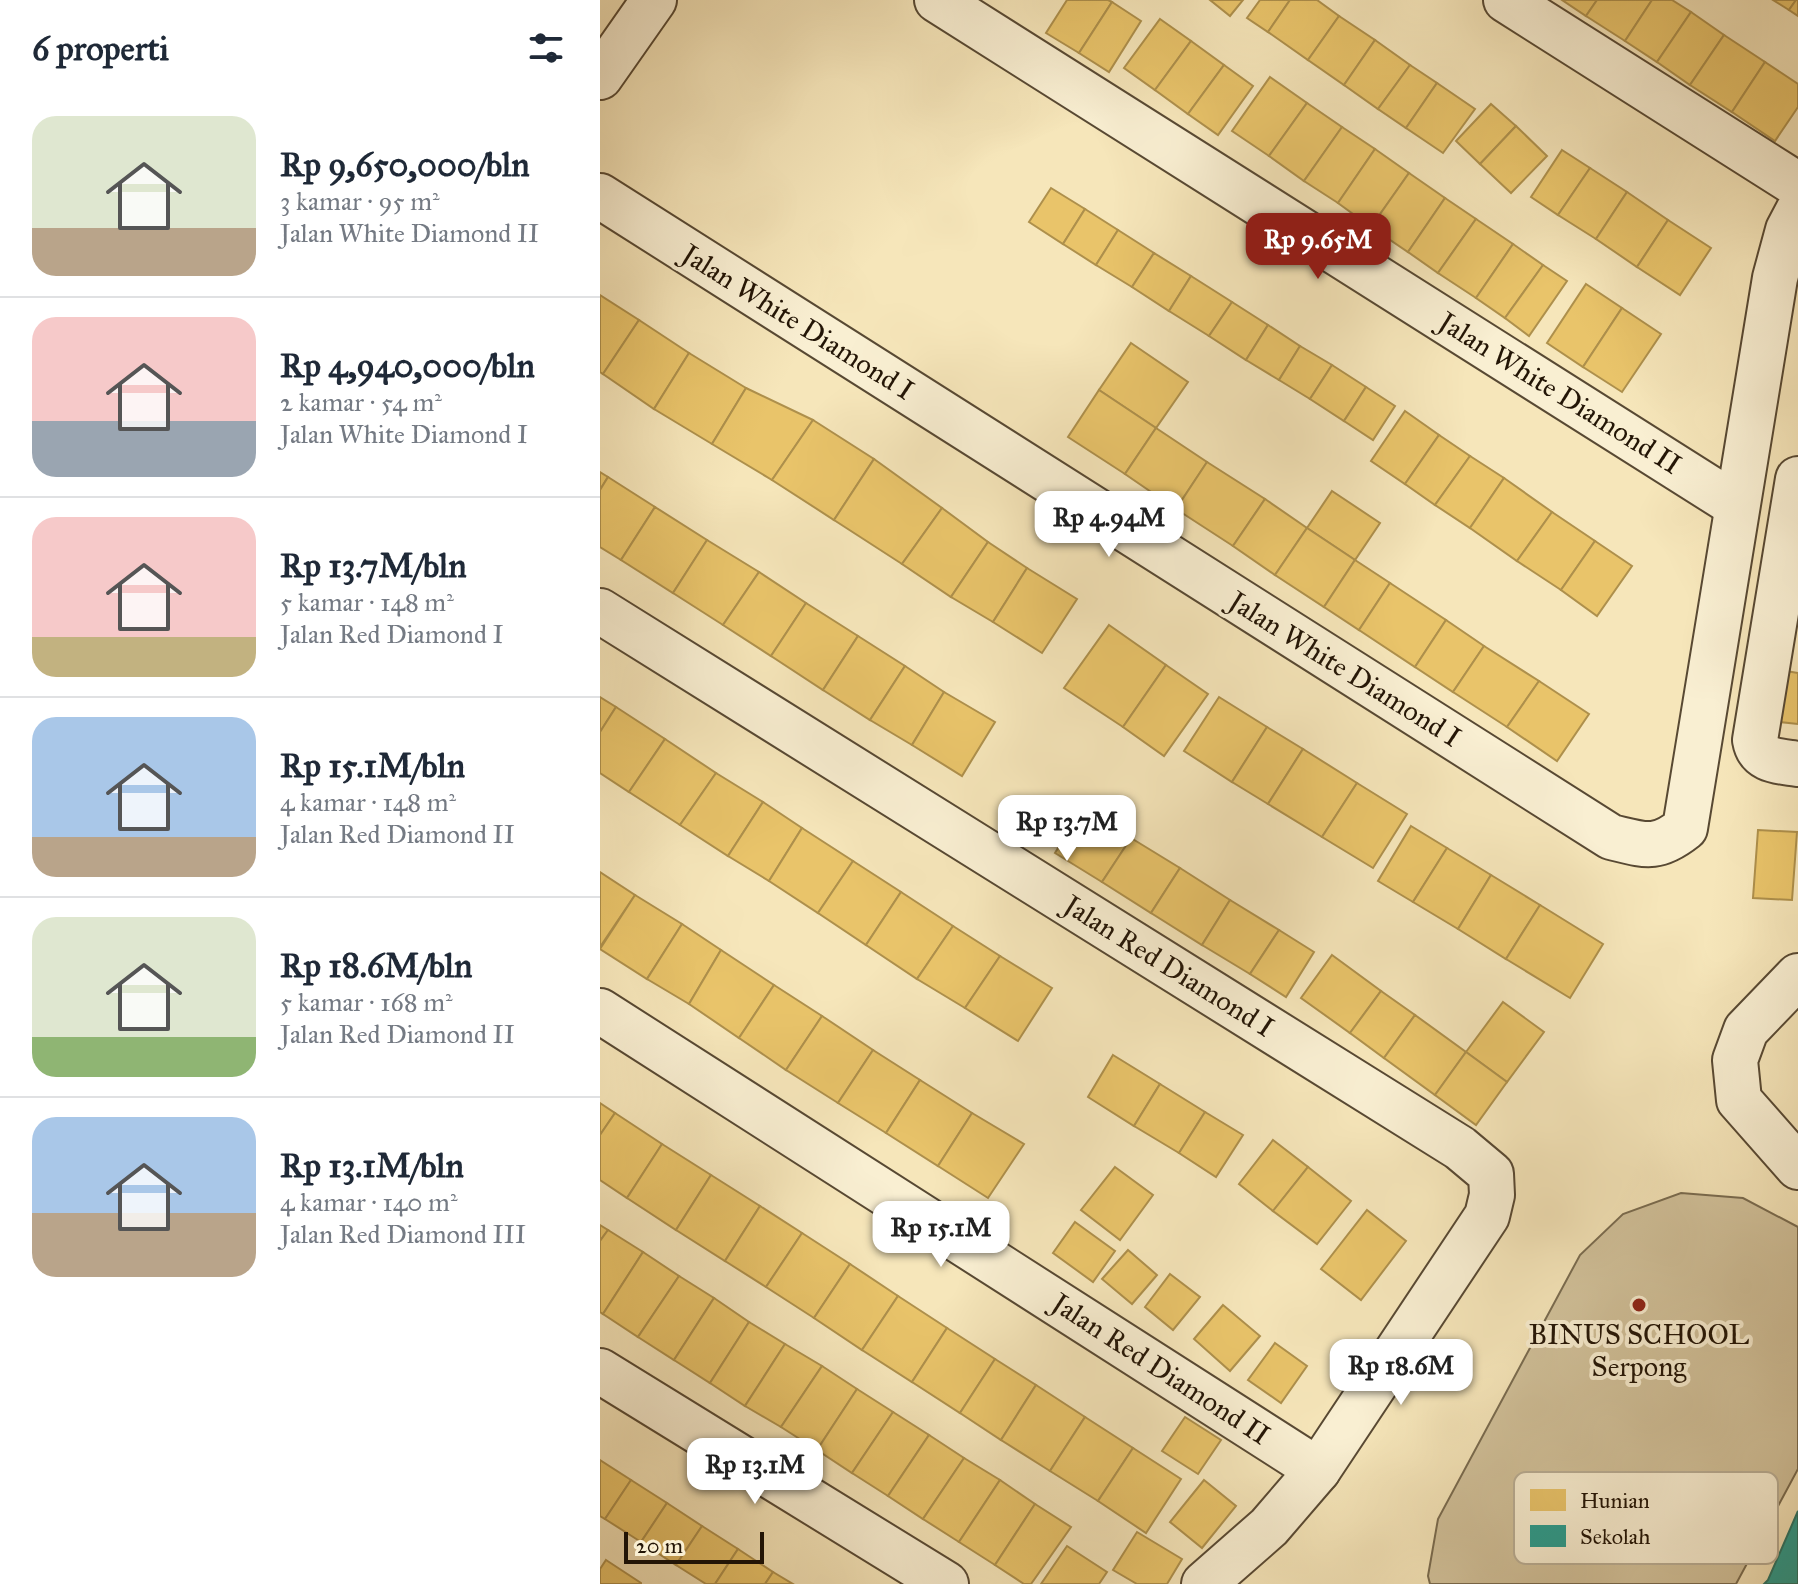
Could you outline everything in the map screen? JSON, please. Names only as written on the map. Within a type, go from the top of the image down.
[{"type":"street","points":[[600,77],[654,0]]},
{"type":"street","name":"Jalan White Diamond II","points":[[937,0],[1736,505]]},
{"type":"street","points":[[1506,0],[1798,185]]},
{"type":"street","name":"Jalan White Diamond I","points":[[600,196],[1611,837],[1650,846],[1668,841],[1685,828],[1736,505]]},
{"type":"street","points":[[1736,505],[1775,278],[1788,230],[1798,211]]},
{"type":"street","points":[[1782,761],[1757,751],[1755,740],[1798,482]]},
{"type":"street","name":"Jalan Red Diamond I","points":[[600,611],[1460,1148],[1491,1174],[1492,1195],[1487,1216],[1318,1470]]},
{"type":"street","points":[[1798,976],[1746,1030],[1735,1060],[1739,1100],[1798,1167]]},
{"type":"street","name":"Jalan Red Diamond II","points":[[600,1011],[1318,1470]]},
{"type":"street","points":[[600,1371],[946,1584]]},
{"type":"street","points":[[1204,1584],[1269,1527],[1318,1470]]},
{"type":"shaded area","points":[[1681,1193],[1743,1198],[1798,1227],[1798,1469],[1778,1506],[1778,1472],[1514,1472],[1514,1564],[1747,1564],[1736,1584],[1430,1584],[1428,1576],[1438,1519],[1580,1255],[1623,1214]]},
{"type":"building: Hunian","points":[[1067,0],[1112,2],[1079,53],[1046,33]]},
{"type":"building: Hunian","points":[[1210,0],[1243,0],[1230,16]]},
{"type":"building: Hunian","points":[[1260,0],[1290,0],[1268,32],[1247,18]]},
{"type":"building: Hunian","points":[[1290,0],[1317,0],[1339,16],[1308,60],[1268,32]]},
{"type":"building: Hunian","points":[[1562,0],[1597,0],[1586,16]]},
{"type":"building: Hunian","points":[[1597,0],[1652,0],[1625,41],[1586,16]]},
{"type":"building: Hunian","points":[[1652,0],[1672,0],[1691,12],[1657,62],[1625,41]]},
{"type":"building: Hunian","points":[[1773,0],[1796,0],[1789,10]]},
{"type":"building: Hunian","points":[[1798,0],[1798,16],[1789,10]]},
{"type":"building: Hunian","points":[[1112,2],[1141,21],[1109,72],[1079,53]]},
{"type":"building: Hunian","points":[[1691,12],[1724,35],[1690,85],[1657,62]]},
{"type":"building: Hunian","points":[[1339,16],[1375,40],[1344,85],[1308,60]]},
{"type":"building: Hunian","points":[[1160,19],[1191,41],[1155,90],[1124,68]]},
{"type":"building: Hunian","points":[[1724,35],[1765,62],[1732,112],[1690,85]]},
{"type":"building: Hunian","points":[[1375,40],[1410,65],[1378,109],[1344,85]]},
{"type":"building: Hunian","points":[[1191,41],[1224,65],[1188,114],[1155,90]]},
{"type":"building: Hunian","points":[[1765,62],[1798,84],[1798,107],[1775,141],[1732,112]]},
{"type":"building: Hunian","points":[[1224,65],[1253,86],[1218,135],[1188,114]]},
{"type":"building: Hunian","points":[[1410,65],[1437,83],[1406,128],[1378,109]]},
{"type":"building: Hunian","points":[[1270,77],[1307,103],[1269,156],[1232,131]]},
{"type":"building: Hunian","points":[[1437,83],[1475,109],[1443,153],[1406,128]]},
{"type":"building: Hunian","points":[[1307,103],[1342,127],[1304,181],[1269,156]]},
{"type":"building: Hunian","points":[[1491,104],[1516,126],[1480,164],[1456,141]]},
{"type":"building: Hunian","points":[[1516,126],[1547,156],[1511,193],[1480,164]]},
{"type":"building: Hunian","points":[[1342,127],[1375,149],[1338,203],[1304,181]]},
{"type":"building: Hunian","points":[[1375,149],[1409,173],[1371,227],[1338,203]]},
{"type":"building: Hunian","points":[[1562,150],[1590,168],[1558,215],[1531,197]]},
{"type":"building: Hunian","points":[[1590,168],[1627,192],[1596,239],[1558,215]]},
{"type":"building: Hunian","points":[[1409,173],[1445,198],[1408,252],[1371,227]]},
{"type":"building: Hunian","points":[[1051,188],[1085,209],[1063,244],[1029,222]]},
{"type":"building: Hunian","points":[[1627,192],[1668,220],[1637,267],[1596,239]]},
{"type":"building: Hunian","points":[[1445,198],[1476,219],[1438,273],[1408,252]]},
{"type":"building: Hunian","points":[[1085,209],[1118,230],[1096,265],[1063,244]]},
{"type":"building: Hunian","points":[[1476,219],[1513,244],[1476,298],[1438,273]]},
{"type":"building: Hunian","points":[[1668,220],[1711,248],[1680,295],[1637,267]]},
{"type":"building: Hunian","points":[[1118,230],[1154,253],[1132,287],[1096,265]]},
{"type":"building: Hunian","points":[[1513,244],[1543,265],[1505,318],[1476,298]]},
{"type":"building: Hunian","points":[[1154,253],[1191,276],[1169,311],[1132,287]]},
{"type":"building: Hunian","points":[[1543,265],[1567,281],[1529,336],[1505,318]]},
{"type":"building: Hunian","points":[[1191,276],[1232,302],[1209,336],[1169,311]]},
{"type":"building: Hunian","points":[[1586,284],[1622,308],[1583,367],[1547,343]]},
{"type":"building: Hunian","points":[[600,295],[639,320],[603,374],[600,372]]},
{"type":"building: Hunian","points":[[1232,302],[1268,325],[1246,360],[1209,336]]},
{"type":"building: Hunian","points":[[1622,308],[1661,334],[1622,392],[1583,367]]},
{"type":"building: Hunian","points":[[639,320],[689,353],[654,409],[603,374]]},
{"type":"building: Hunian","points":[[1268,325],[1300,346],[1279,380],[1246,360]]},
{"type":"building: Hunian","points":[[1131,343],[1188,382],[1156,428],[1099,390]]},
{"type":"building: Hunian","points":[[1300,346],[1332,365],[1310,399],[1279,380]]},
{"type":"building: Hunian","points":[[689,353],[746,388],[712,444],[654,409]]},
{"type":"building: Hunian","points":[[1332,365],[1366,387],[1344,421],[1310,399]]},
{"type":"building: Hunian","points":[[1366,387],[1395,406],[1373,440],[1344,421]]},
{"type":"building: Hunian","points":[[746,388],[813,420],[772,480],[712,444]]},
{"type":"building: Hunian","points":[[1099,390],[1156,428],[1125,474],[1068,437]]},
{"type":"building: Hunian","points":[[1405,411],[1439,435],[1405,484],[1371,461]]},
{"type":"building: Hunian","points":[[813,420],[874,459],[834,520],[772,480]]},
{"type":"building: Hunian","points":[[1156,428],[1207,462],[1176,509],[1125,474]]},
{"type":"building: Hunian","points":[[1439,435],[1470,456],[1435,505],[1405,484]]},
{"type":"building: Hunian","points":[[1470,456],[1504,478],[1470,528],[1435,505]]},
{"type":"building: Hunian","points":[[874,459],[942,508],[902,564],[834,520]]},
{"type":"building: Hunian","points":[[1207,462],[1265,499],[1233,546],[1176,509]]},
{"type":"building: Hunian","points":[[600,472],[608,477],[600,490]]},
{"type":"building: Hunian","points":[[608,477],[655,507],[621,560],[600,547],[600,490]]},
{"type":"building: Hunian","points":[[1504,478],[1552,512],[1517,561],[1470,528]]},
{"type":"building: Hunian","points":[[1332,491],[1380,523],[1355,560],[1307,528]]},
{"type":"building: Hunian","points":[[1265,499],[1307,528],[1275,575],[1233,546]]},
{"type":"building: Hunian","points":[[655,507],[707,540],[673,593],[621,560]]},
{"type":"building: Hunian","points":[[942,508],[988,542],[951,597],[902,564]]},
{"type":"building: Hunian","points":[[1552,512],[1595,541],[1561,590],[1517,561]]},
{"type":"building: Hunian","points":[[1307,528],[1355,560],[1324,607],[1275,575]]},
{"type":"building: Hunian","points":[[707,540],[759,572],[723,625],[673,593]]},
{"type":"building: Hunian","points":[[1595,541],[1632,566],[1597,616],[1561,590]]},
{"type":"building: Hunian","points":[[988,542],[1027,568],[993,622],[951,597]]},
{"type":"building: Hunian","points":[[1355,560],[1390,583],[1359,630],[1324,607]]},
{"type":"building: Hunian","points":[[1027,568],[1077,599],[1042,653],[993,622]]},
{"type":"building: Hunian","points":[[759,572],[806,603],[771,656],[723,625]]},
{"type":"building: Hunian","points":[[1390,583],[1446,620],[1415,667],[1359,630]]},
{"type":"building: Hunian","points":[[806,603],[858,636],[823,690],[771,656]]},
{"type":"building: Hunian","points":[[1446,620],[1484,646],[1453,692],[1415,667]]},
{"type":"building: Hunian","points":[[1109,625],[1166,665],[1123,727],[1064,688]]},
{"type":"building: Hunian","points":[[858,636],[905,666],[870,720],[823,690]]},
{"type":"building: Hunian","points":[[1484,646],[1539,681],[1507,727],[1453,692]]},
{"type":"building: Hunian","points":[[1166,665],[1208,694],[1164,756],[1123,727]]},
{"type":"building: Hunian","points":[[905,666],[944,692],[912,745],[870,720]]},
{"type":"building: Hunian","points":[[1786,671],[1798,673],[1798,724],[1780,722]]},
{"type":"building: Hunian","points":[[1539,681],[1589,714],[1557,761],[1507,727]]},
{"type":"building: Hunian","points":[[944,692],[995,722],[962,776],[912,745]]},
{"type":"building: Hunian","points":[[600,697],[616,707],[600,732]]},
{"type":"building: Hunian","points":[[1219,697],[1267,727],[1232,782],[1184,751]]},
{"type":"building: Hunian","points":[[616,707],[665,739],[629,792],[600,773],[600,732]]},
{"type":"building: Hunian","points":[[1267,727],[1303,749],[1268,804],[1232,782]]},
{"type":"building: Hunian","points":[[665,739],[716,773],[680,825],[629,792]]},
{"type":"building: Hunian","points":[[1303,749],[1357,783],[1322,837],[1268,804]]},
{"type":"building: Hunian","points":[[716,773],[763,802],[728,856],[680,825]]},
{"type":"building: Hunian","points":[[1357,783],[1407,814],[1373,868],[1322,837]]},
{"type":"building: Hunian","points":[[763,802],[802,828],[769,881],[728,856]]},
{"type":"building: Hunian","points":[[1083,808],[1131,838],[1102,882],[1055,853]]},
{"type":"building: Hunian","points":[[1411,826],[1447,848],[1413,902],[1378,881]]},
{"type":"building: Hunian","points":[[802,828],[853,861],[818,913],[769,881]]},
{"type":"building: Hunian","points":[[1758,830],[1797,832],[1792,900],[1753,898]]},
{"type":"building: Hunian","points":[[1131,838],[1180,868],[1151,913],[1102,882]]},
{"type":"building: Hunian","points":[[1447,848],[1491,875],[1458,929],[1413,902]]},
{"type":"building: Hunian","points":[[853,861],[901,892],[866,945],[818,913]]},
{"type":"building: Hunian","points":[[1180,868],[1230,900],[1202,945],[1151,913]]},
{"type":"building: Hunian","points":[[600,872],[635,895],[600,947]]},
{"type":"building: Hunian","points":[[1491,875],[1540,905],[1506,959],[1458,929]]},
{"type":"building: Hunian","points":[[901,892],[953,926],[917,979],[866,945]]},
{"type":"building: Hunian","points":[[635,895],[682,924],[647,979],[600,949]]},
{"type":"building: Hunian","points":[[1230,900],[1279,930],[1250,974],[1202,945]]},
{"type":"building: Hunian","points":[[1540,905],[1603,944],[1570,998],[1506,959]]},
{"type":"building: Hunian","points":[[682,924],[721,950],[689,1004],[647,979]]},
{"type":"building: Hunian","points":[[953,926],[1000,956],[965,1008],[917,979]]},
{"type":"building: Hunian","points":[[1279,930],[1314,952],[1286,997],[1250,974]]},
{"type":"building: Hunian","points":[[721,950],[774,985],[739,1038],[689,1004]]},
{"type":"building: Hunian","points":[[1332,955],[1381,991],[1350,1033],[1301,998]]},
{"type":"building: Hunian","points":[[1000,956],[1052,988],[1018,1041],[965,1008]]},
{"type":"building: Hunian","points":[[774,985],[822,1016],[786,1070],[739,1038]]},
{"type":"building: Hunian","points":[[1381,991],[1415,1015],[1384,1058],[1350,1033]]},
{"type":"building: Hunian","points":[[1503,1002],[1544,1032],[1507,1082],[1466,1052]]},
{"type":"building: Hunian","points":[[1415,1015],[1466,1052],[1435,1095],[1384,1058]]},
{"type":"building: Hunian","points":[[822,1016],[873,1050],[838,1103],[786,1070]]},
{"type":"building: Hunian","points":[[873,1050],[920,1080],[886,1133],[838,1103]]},
{"type":"building: Hunian","points":[[1466,1052],[1507,1082],[1476,1125],[1435,1095]]},
{"type":"building: Hunian","points":[[1113,1055],[1160,1084],[1134,1126],[1088,1097]]},
{"type":"building: Hunian","points":[[920,1080],[972,1113],[938,1166],[886,1133]]},
{"type":"building: Hunian","points":[[1160,1084],[1205,1112],[1179,1153],[1134,1126]]},
{"type":"building: Hunian","points":[[600,1103],[615,1113],[600,1135]]},
{"type":"building: Hunian","points":[[1205,1112],[1243,1135],[1216,1177],[1179,1153]]},
{"type":"building: Hunian","points":[[615,1113],[662,1144],[627,1198],[600,1180],[600,1135]]},
{"type":"building: Hunian","points":[[972,1113],[1024,1144],[988,1198],[938,1166]]},
{"type":"building: Hunian","points":[[1273,1140],[1308,1167],[1273,1211],[1239,1184]]},
{"type":"building: Hunian","points":[[662,1144],[711,1175],[676,1230],[627,1198]]},
{"type":"building: Hunian","points":[[1115,1167],[1153,1195],[1120,1240],[1081,1210]]},
{"type":"building: Hunian","points":[[1308,1167],[1351,1201],[1317,1244],[1273,1211]]},
{"type":"building: Hunian","points":[[711,1175],[760,1206],[725,1261],[676,1230]]},
{"type":"building: Hunian","points":[[760,1206],[802,1233],[766,1287],[725,1261]]},
{"type":"building: Hunian","points":[[1367,1210],[1406,1241],[1361,1300],[1321,1269]]},
{"type":"building: Hunian","points":[[1075,1222],[1115,1251],[1093,1282],[1053,1253]]},
{"type":"building: Hunian","points":[[600,1225],[608,1230],[600,1241]]},
{"type":"building: Hunian","points":[[608,1230],[643,1252],[603,1314],[600,1312],[600,1241]]},
{"type":"building: Hunian","points":[[802,1233],[850,1264],[814,1318],[766,1287]]},
{"type":"building: Hunian","points":[[1128,1250],[1157,1275],[1132,1304],[1102,1279]]},
{"type":"building: Hunian","points":[[643,1252],[679,1276],[638,1337],[603,1314]]},
{"type":"building: Hunian","points":[[850,1264],[898,1296],[862,1350],[814,1318]]},
{"type":"building: Hunian","points":[[1170,1274],[1200,1297],[1173,1330],[1145,1307]]},
{"type":"building: Hunian","points":[[679,1276],[714,1298],[674,1360],[638,1337]]},
{"type":"building: Hunian","points":[[898,1296],[947,1328],[912,1382],[862,1350]]},
{"type":"building: Hunian","points":[[714,1298],[749,1322],[710,1383],[674,1360]]},
{"type":"building: Hunian","points":[[1223,1305],[1260,1336],[1230,1371],[1194,1339]]},
{"type":"building: Hunian","points":[[749,1322],[785,1344],[745,1406],[710,1383]]},
{"type":"building: Hunian","points":[[947,1328],[995,1359],[960,1413],[912,1382]]},
{"type":"building: Hunian","points":[[1275,1343],[1307,1366],[1281,1403],[1248,1380]]},
{"type":"building: Hunian","points":[[785,1344],[822,1366],[781,1427],[745,1406]]},
{"type":"building: Hunian","points":[[995,1359],[1036,1385],[1001,1440],[960,1413]]},
{"type":"building: Hunian","points":[[822,1366],[857,1389],[817,1450],[781,1427]]},
{"type":"building: Hunian","points":[[1036,1385],[1085,1417],[1050,1471],[1001,1440]]},
{"type":"building: Hunian","points":[[857,1389],[893,1412],[852,1473],[817,1450]]},
{"type":"building: Hunian","points":[[893,1412],[929,1435],[888,1496],[852,1473]]},
{"type":"building: Hunian","points":[[1085,1417],[1133,1448],[1098,1501],[1050,1471]]},
{"type":"building: Hunian","points":[[1185,1417],[1221,1440],[1198,1474],[1162,1451]]},
{"type":"building: Hunian","points":[[929,1435],[964,1458],[923,1519],[888,1496]]},
{"type":"building: Hunian","points":[[1133,1448],[1181,1479],[1146,1533],[1098,1501]]},
{"type":"building: Hunian","points":[[964,1458],[1000,1480],[959,1542],[923,1519]]},
{"type":"building: Hunian","points":[[600,1460],[631,1480],[605,1519],[600,1516]]},
{"type":"building: Hunian","points":[[631,1480],[667,1503],[641,1542],[605,1519]]},
{"type":"building: Hunian","points":[[1000,1480],[1035,1504],[995,1565],[959,1542]]},
{"type":"building: Hunian","points":[[1204,1480],[1236,1506],[1202,1548],[1170,1522]]},
{"type":"building: Hunian","points":[[667,1503],[702,1526],[676,1565],[641,1542]]},
{"type":"building: Hunian","points":[[1035,1504],[1071,1527],[1031,1584],[1024,1584],[995,1565]]},
{"type":"building: Hunian","points":[[702,1526],[738,1549],[715,1584],[706,1584],[676,1565]]},
{"type":"building: Hunian","points":[[1137,1532],[1182,1559],[1167,1584],[1137,1584],[1113,1570]]},
{"type":"building: Hunian","points":[[1067,1546],[1107,1572],[1099,1584],[1041,1584]]},
{"type":"building: Hunian","points":[[738,1549],[773,1572],[765,1584],[715,1584]]},
{"type":"building: Hunian","points":[[606,1560],[641,1584],[600,1584],[600,1569]]},
{"type":"building: Hunian","points":[[773,1572],[793,1584],[765,1584]]},
{"type":"building: Sekolah","points":[[1798,1511],[1798,1584],[1764,1584],[1775,1564],[1778,1564],[1778,1557]]},
{"type":"place","name":"BINUS SCHOOL Serpong","points":[[1639,1305]]}]
